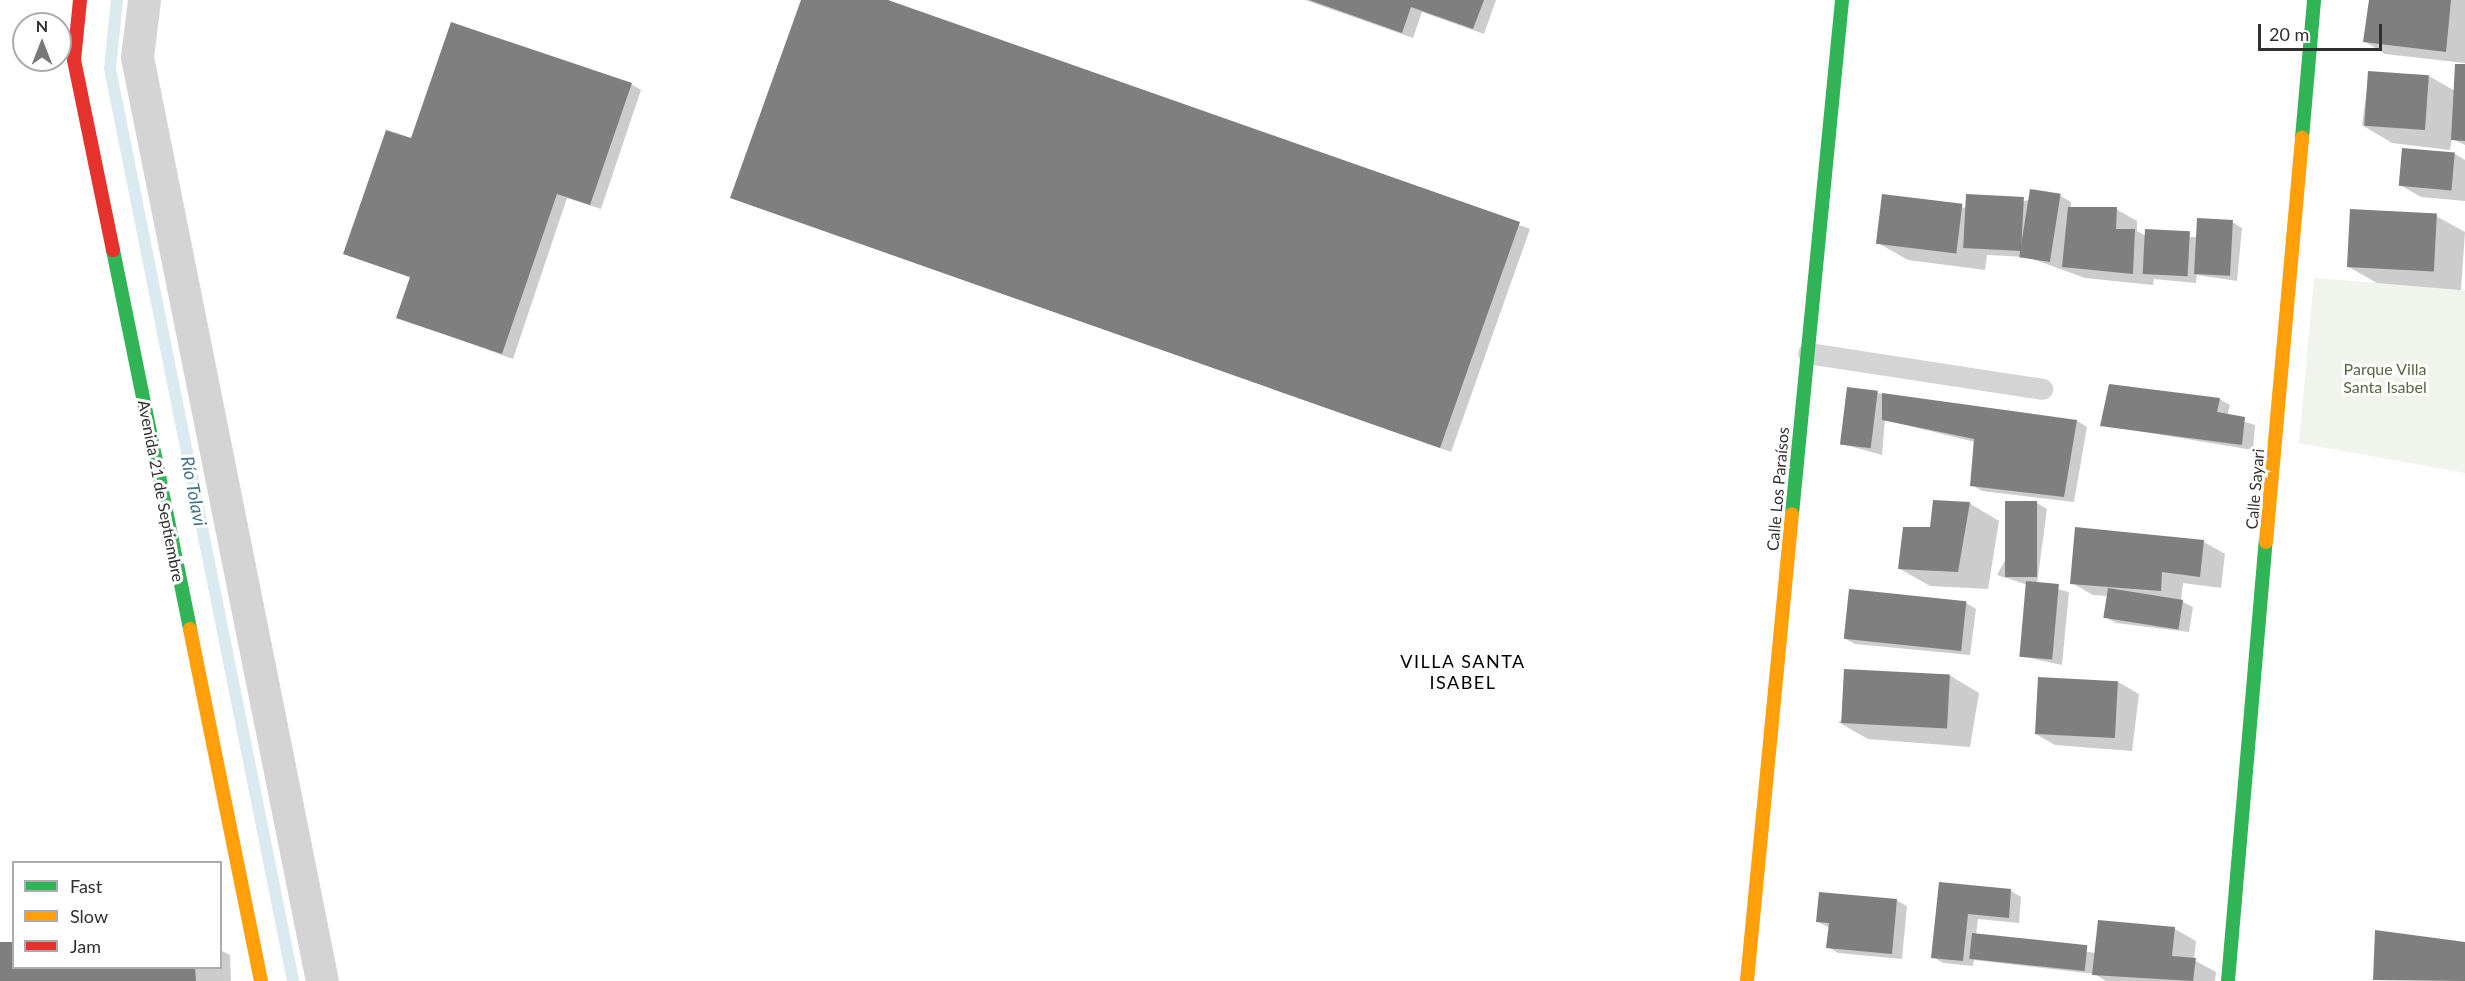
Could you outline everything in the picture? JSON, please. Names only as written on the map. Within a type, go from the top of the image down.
[{"type":"street","name":"Avenida 21 de Septiembre","points":[[80,0],[74,60],[261,981]]},
{"type":"street","points":[[144,0],[137,57],[322,981]]},
{"type":"street","name":"Calle Los Paraísos","points":[[1747,981],[1842,0]]},
{"type":"street","name":"Calle Sayari","points":[[2228,981],[2314,0]]},
{"type":"lane","points":[[1808,353],[2042,389]]},
{"type":"green space","name":"Parque Villa Santa Isabel","points":[[2314,278],[2465,290],[2465,473],[2299,443]]},
{"type":"building","points":[[801,0],[888,0],[1520,222],[1440,448],[730,198]]},
{"type":"building","points":[[1309,0],[1484,0],[1473,29],[1411,7],[1402,33]]},
{"type":"building","points":[[2369,0],[2451,0],[2446,52],[2363,42]]},
{"type":"building","points":[[451,22],[632,83],[590,205],[557,194],[502,354],[396,318],[410,277],[343,254],[386,130],[411,138]]},
{"type":"building","points":[[2455,64],[2465,64],[2465,141],[2451,140]]},
{"type":"building","points":[[2368,71],[2429,75],[2425,130],[2364,126]]},
{"type":"building","points":[[2402,148],[2455,153],[2451,190],[2399,186]]},
{"type":"building","points":[[2030,189],[2061,194],[2050,262],[2019,257]]},
{"type":"building","points":[[1882,194],[1962,204],[1956,253],[1876,244]]},
{"type":"building","points":[[1966,194],[2024,197],[2021,251],[1963,248]]},
{"type":"building","points":[[2068,207],[2117,207],[2116,229],[2135,229],[2133,274],[2062,267]]},
{"type":"building","points":[[2350,209],[2437,214],[2434,271],[2347,267]]},
{"type":"building","points":[[2197,218],[2233,220],[2230,276],[2194,274]]},
{"type":"building","points":[[2145,229],[2190,231],[2188,276],[2143,274]]},
{"type":"building","points":[[2109,384],[2220,398],[2217,412],[2245,417],[2242,445],[2100,426]]},
{"type":"building","points":[[1847,387],[1878,391],[1871,448],[1840,445]]},
{"type":"building","points":[[1882,393],[2077,420],[2064,497],[1970,486],[1974,439],[1882,420]]},
{"type":"building","points":[[1933,500],[1970,502],[1958,572],[1898,569],[1903,527],[1930,527]]},
{"type":"building","points":[[2005,501],[2037,501],[2037,577],[2005,577]]},
{"type":"building","points":[[2075,527],[2204,540],[2200,577],[2162,572],[2161,591],[2070,584]]},
{"type":"building","points":[[2026,581],[2059,584],[2052,660],[2019,657]]},
{"type":"building","points":[[2108,588],[2183,600],[2178,630],[2103,618]]},
{"type":"building","points":[[1849,589],[1966,601],[1961,651],[1844,639]]},
{"type":"building","points":[[1844,669],[1950,675],[1947,728],[1841,723]]},
{"type":"building","points":[[2038,677],[2118,681],[2115,738],[2035,734]]},
{"type":"building","points":[[1939,882],[2011,889],[2009,918],[1968,914],[1963,961],[1931,958]]},
{"type":"building","points":[[1819,892],[1897,899],[1892,954],[1826,948],[1829,923],[1816,922]]},
{"type":"building","points":[[2098,920],[2175,927],[2172,956],[2196,958],[2193,981],[2092,975]]},
{"type":"building","points":[[2375,930],[2465,942],[2465,981],[2373,980]]},
{"type":"building","points":[[1972,933],[2087,945],[2085,971],[1969,959]]},
{"type":"building","points":[[0,942],[12,942],[12,969],[195,969],[196,981],[0,981]]},
{"type":"waterway","name":"Río Tolavi","points":[[117,0],[110,69],[293,981]]},
{"type":"traffic: fast","points":[[1792,514],[1842,0]]},
{"type":"traffic: fast","points":[[2302,138],[2314,0]]},
{"type":"traffic: fast","points":[[113,250],[190,629]]},
{"type":"traffic: fast","points":[[2228,981],[2266,542]]},
{"type":"traffic: slow","points":[[2266,542],[2302,138]]},
{"type":"traffic: slow","points":[[1747,981],[1792,514]]},
{"type":"traffic: slow","points":[[190,629],[261,981]]},
{"type":"traffic: jam","points":[[80,0],[74,60],[113,250]]},
{"type":"district","name":"VILLA SANTA ISABEL","points":[[1463,672]]}]
